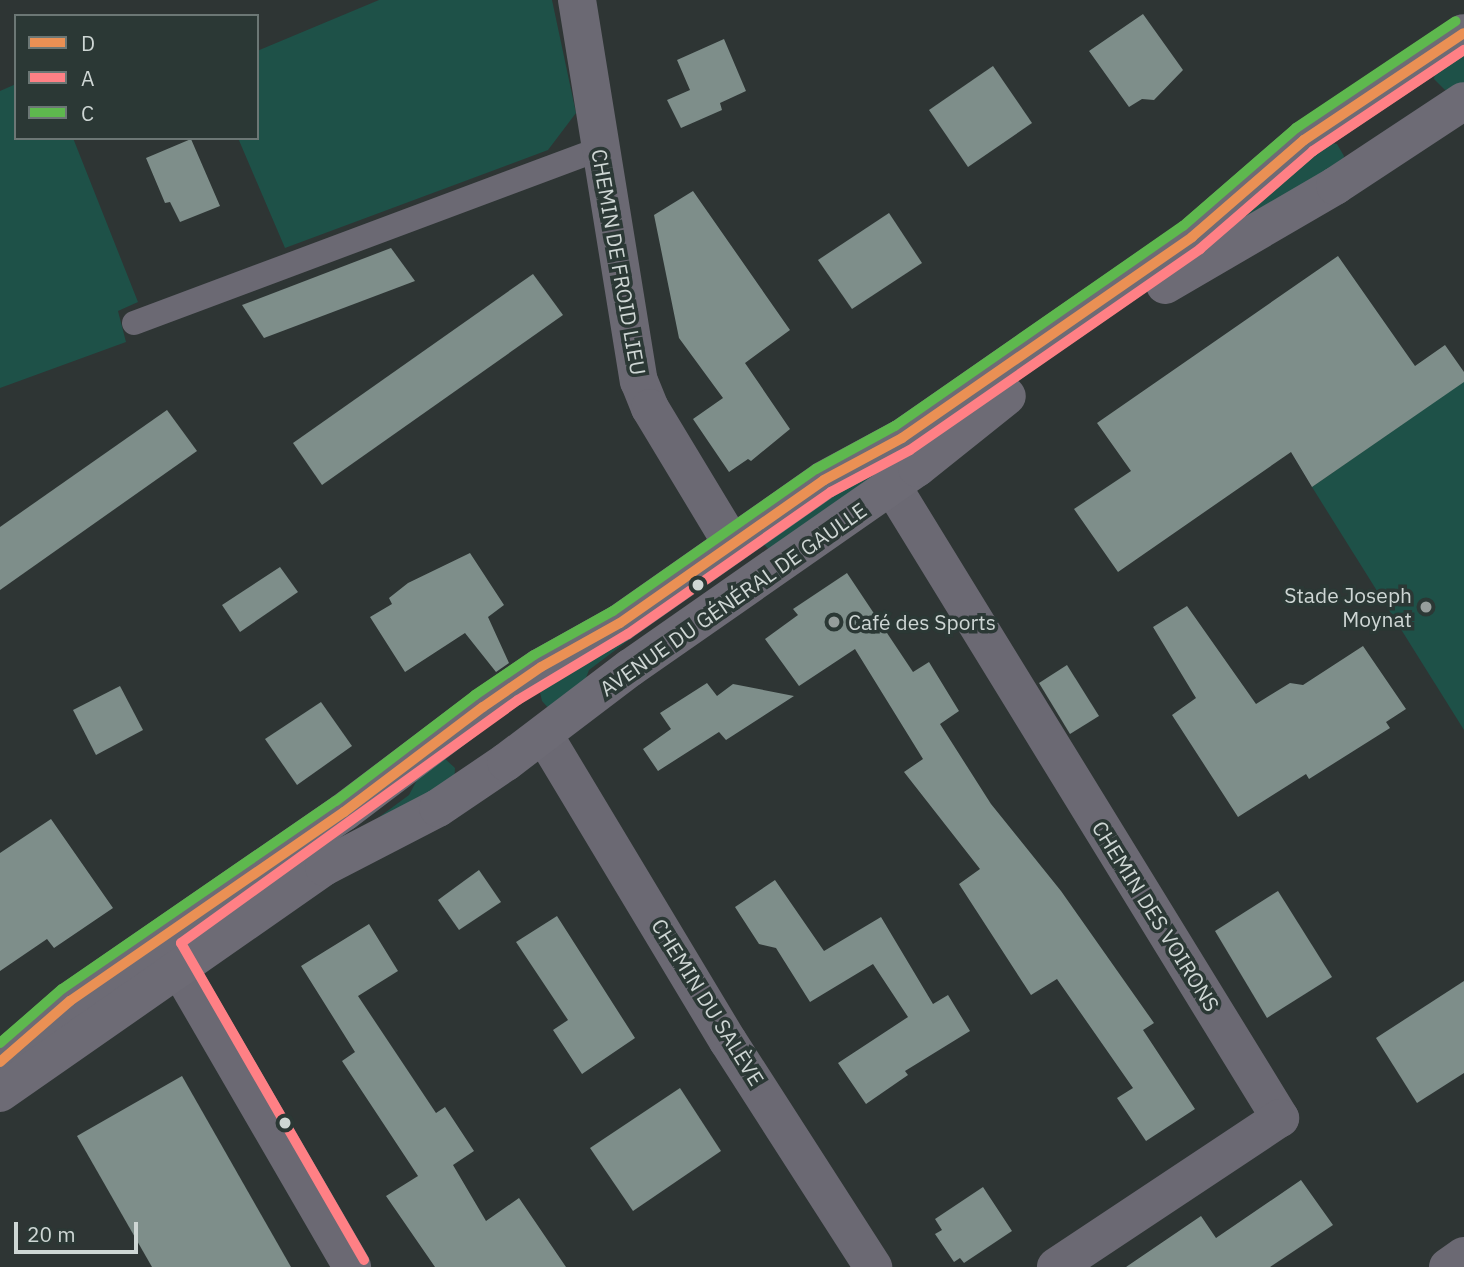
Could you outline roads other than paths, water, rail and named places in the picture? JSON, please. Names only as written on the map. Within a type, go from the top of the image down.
[{"type":"main road","name":"AVENUE DU GÉNÉRAL DE GAULLE","points":[[0,1093],[344,813],[448,732],[510,688],[620,623],[824,480],[902,438],[1192,237],[1290,151],[1464,33]]},
{"type":"main road","points":[[1404,72],[1451,110]]},
{"type":"main road","name":"AVENUE DU GÉNÉRAL DE GAULLE","points":[[0,1062],[70,1001],[170,954],[324,867],[438,808],[544,736],[630,668],[892,486],[996,404],[1180,275],[1370,164],[1451,110]]},
{"type":"main road","points":[[1338,117],[1370,164]]},
{"type":"main road","points":[[732,544],[757,580]]},
{"type":"main road","points":[[510,688],[544,736]]},
{"type":"main road","points":[[448,732],[480,779]]},
{"type":"street","name":"CHEMIN DE FROID LIEU","points":[[577,0],[639,381],[650,408],[732,544]]},
{"type":"street","name":"CHEMIN DES VOIRONS","points":[[892,486],[1280,1118],[1056,1267]]},
{"type":"street","name":"CHEMIN DU SALÈVE","points":[[544,736],[728,1041],[873,1267]]},
{"type":"street","points":[[170,954],[352,1267]]},
{"type":"street","points":[[1448,1267],[1464,1256]]},
{"type":"lane","points":[[134,323],[600,149]]},
{"type":"place","name":"Stade Joseph Moynat","points":[[1426,607]]},
{"type":"place","name":"Café des Sports","points":[[834,622]]}]
